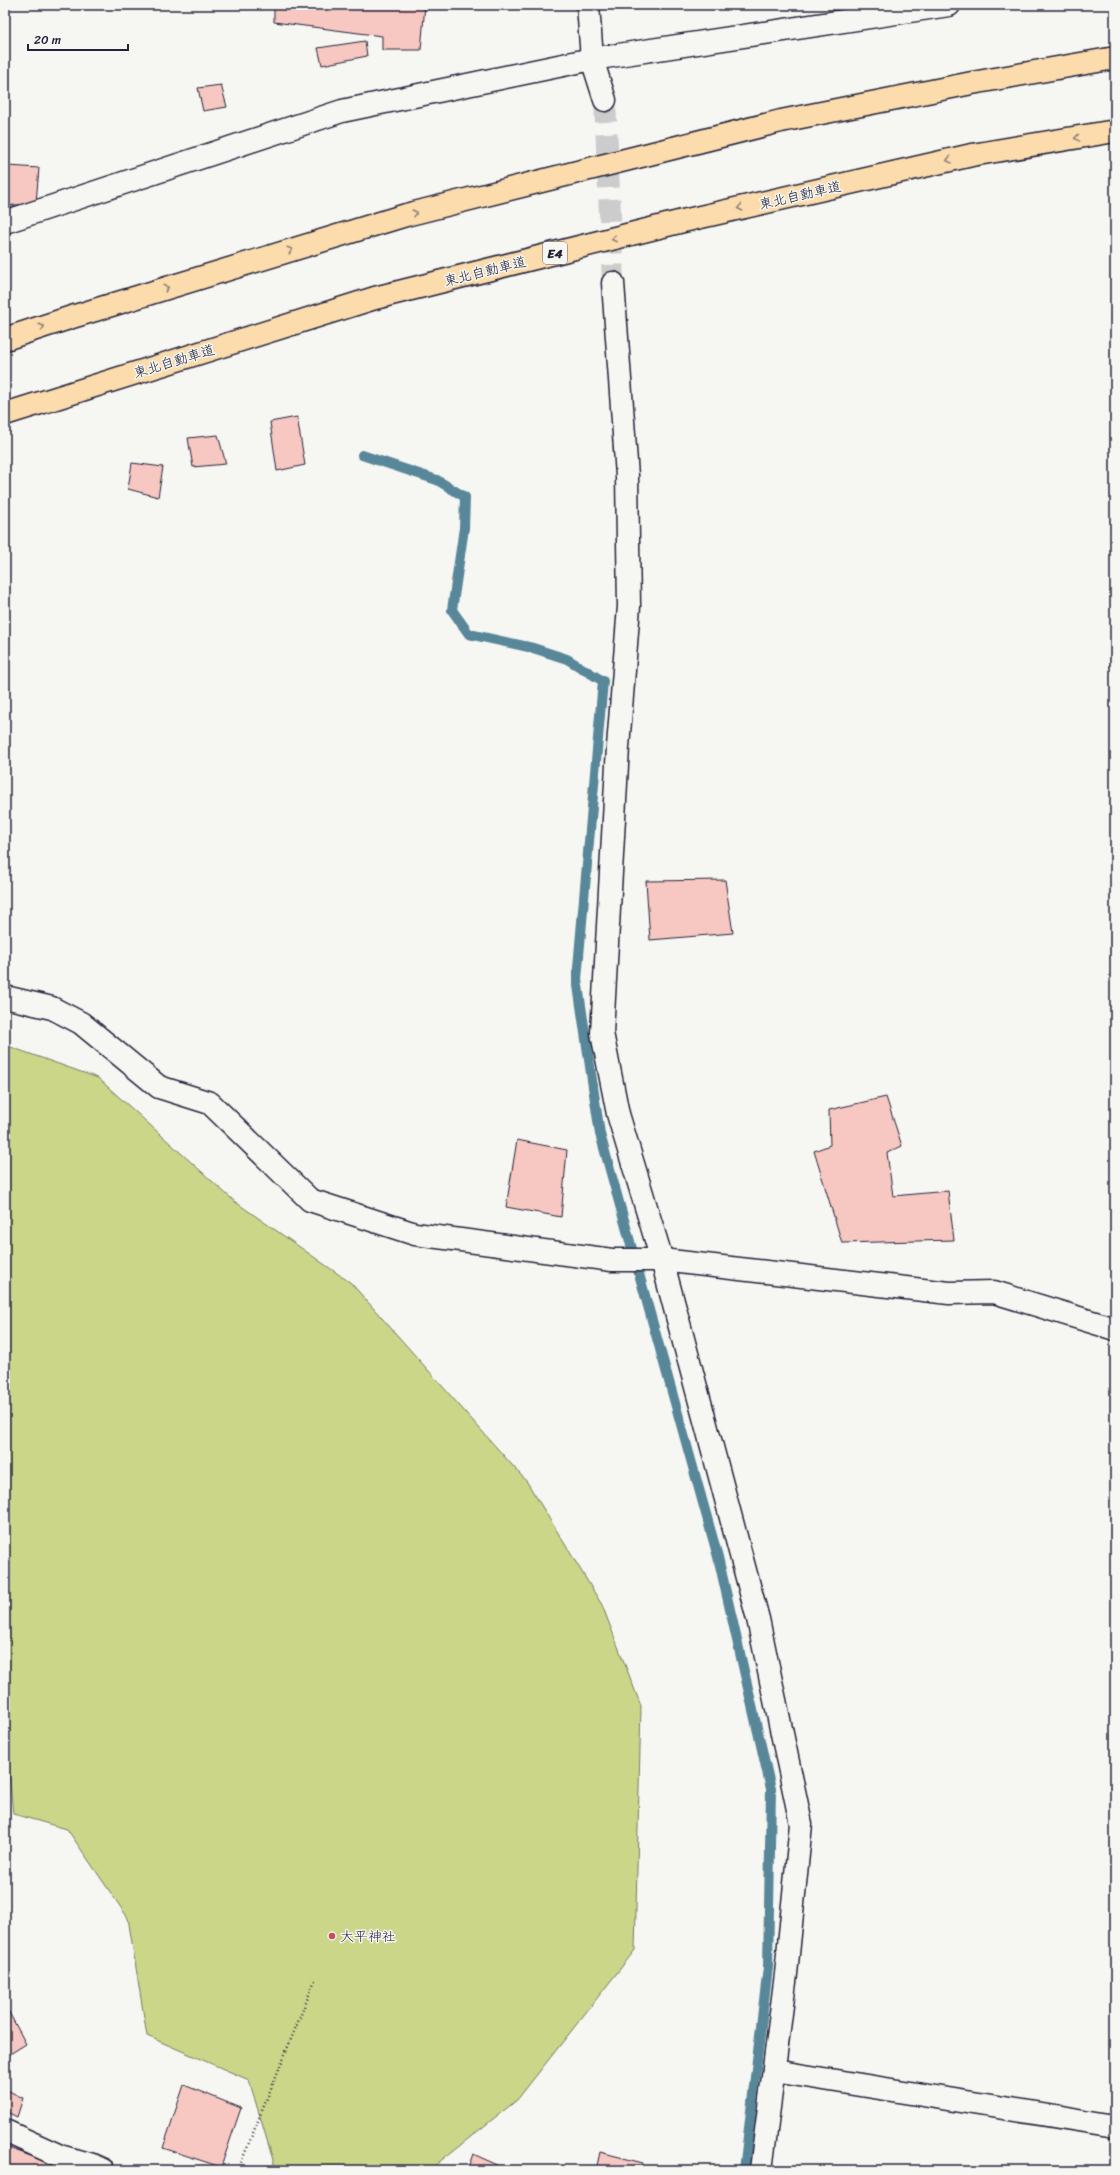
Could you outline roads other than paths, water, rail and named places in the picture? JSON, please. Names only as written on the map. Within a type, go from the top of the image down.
[{"type":"highway","points":[[5,339],[72,317],[422,211],[781,121],[972,83],[1115,58]]},
{"type":"highway","name":"東北自動車道","points":[[5,414],[383,296],[683,221],[964,157],[1115,131]]},
{"type":"street","points":[[588,5],[592,59],[604,100]]},
{"type":"street","points":[[5,222],[342,111],[592,59],[949,5]]},
{"type":"street","points":[[613,283],[627,476],[630,606],[618,747],[602,1033],[618,1114],[655,1260],[758,1619],[801,1824],[774,2071],[760,2170]]},
{"type":"street","points":[[5,997],[52,1008],[81,1023],[159,1087],[210,1103],[310,1200],[415,1234],[612,1260],[655,1260],[949,1293],[994,1292],[1115,1329]]},
{"type":"street","points":[[774,2071],[1115,2126]]},
{"type":"street","points":[[5,2132],[60,2156],[92,2165],[103,2170]]},
{"type":"waterway","points":[[362,455],[437,480],[465,497],[464,528],[452,610],[469,634],[533,648],[567,659],[603,681],[577,979],[600,1134],[718,1557],[771,1789],[768,1967],[744,2170]]},
{"type":"tunnel","points":[[605,100],[613,283]]},
{"type":"place","name":"大平神社","points":[[332,1936]]}]
